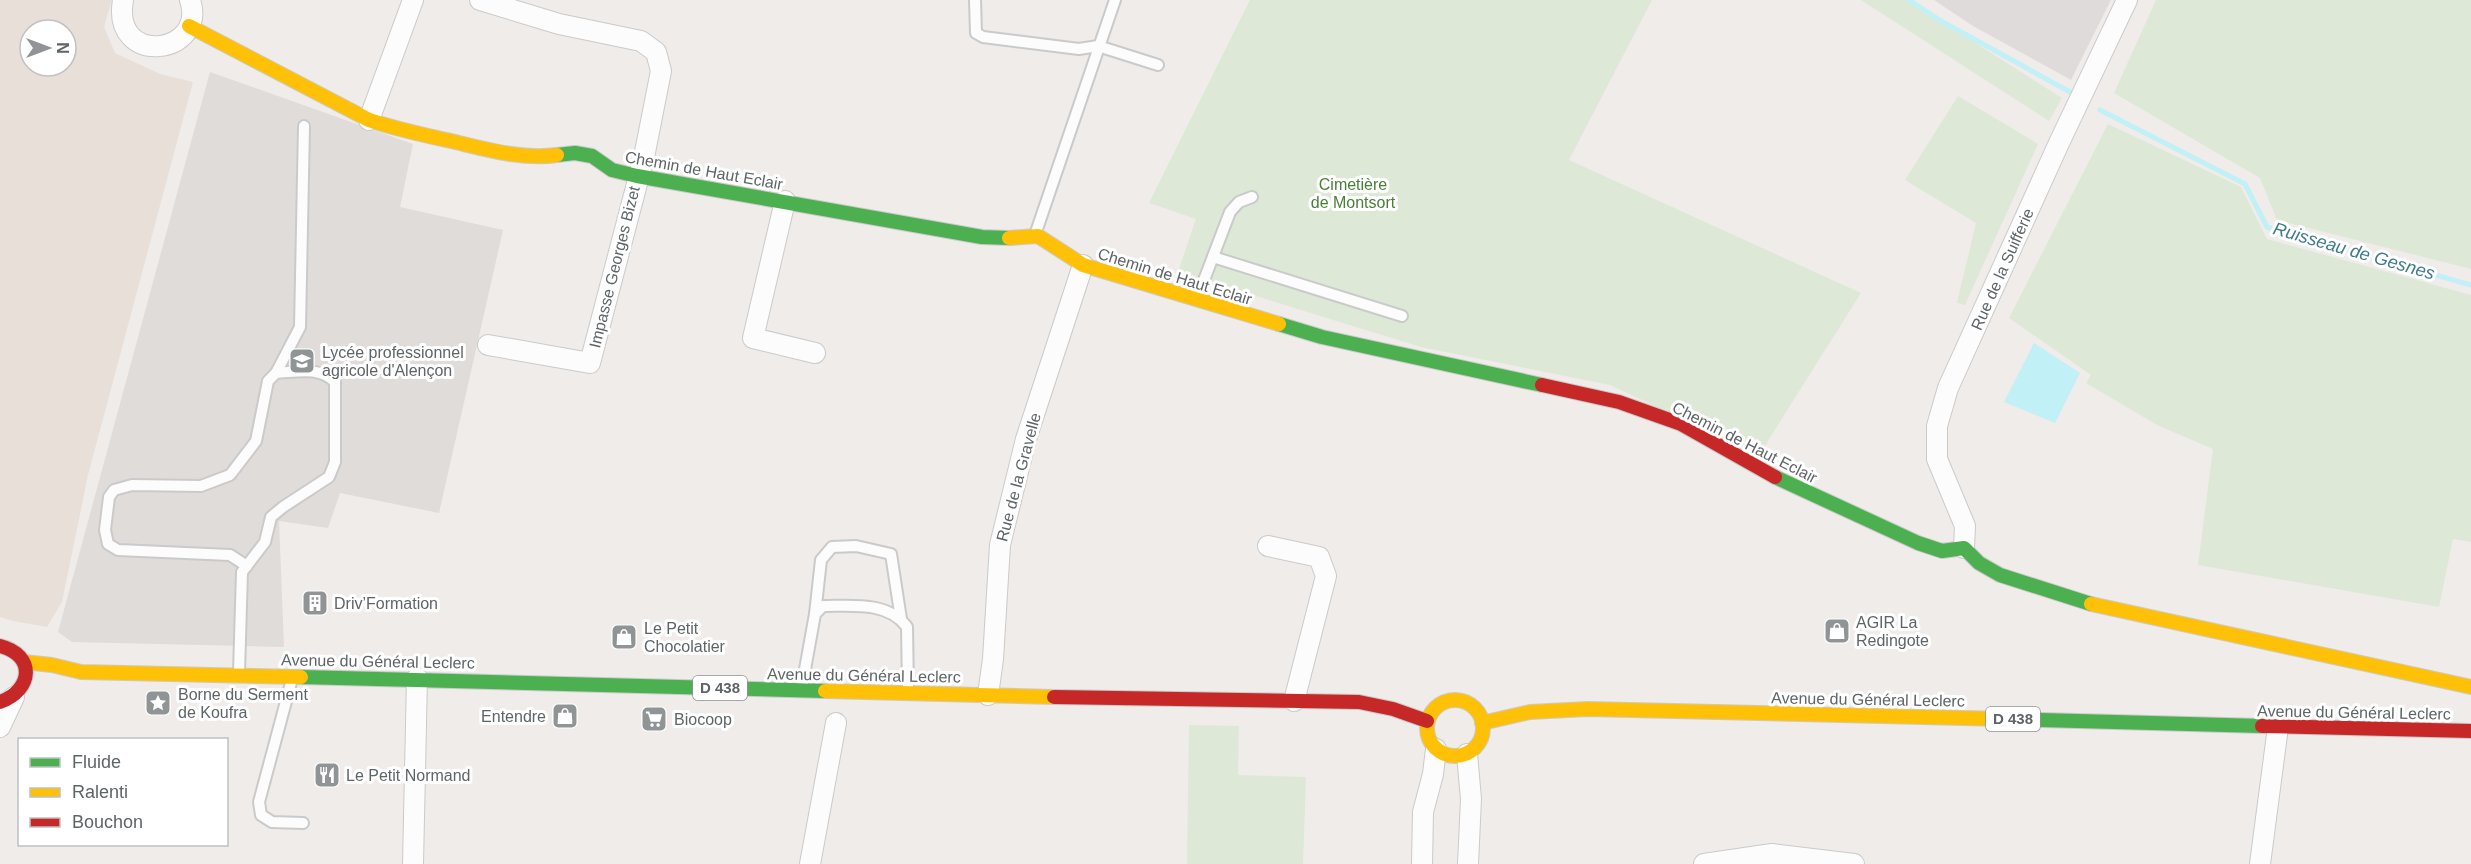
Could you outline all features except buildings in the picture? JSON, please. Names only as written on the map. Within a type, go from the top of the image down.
[{"type":"main road","name":"Chemin de Haut Eclair","points":[[189,26],[304,88],[369,120],[390,127],[499,152],[543,157],[575,153],[592,156],[612,170],[638,176],[982,237],[1016,238],[1035,235],[1083,265],[1322,338],[1619,402],[1681,424],[1774,477],[1918,543],[1942,551],[1964,548]]},
{"type":"main road","points":[[1964,548],[1979,563],[2000,576],[2077,601],[2471,687]]},
{"type":"main road","points":[[0,646],[14,650],[24,662],[26,678],[12,696]]},
{"type":"main road","name":"Avenue du Général Leclerc","points":[[24,662],[52,665],[81,672],[417,678],[909,694],[1359,702],[1427,721]]},
{"type":"main road","name":"Avenue du Général Leclerc","points":[[57,682],[81,672]]},
{"type":"main road","points":[[12,696],[42,685]]},
{"type":"main road","points":[[1451,700],[1468,703],[1480,715],[1482,723],[1482,735],[1477,746],[1467,754],[1448,756],[1436,749],[1428,736],[1427,721],[1436,707],[1451,700]]},
{"type":"main road","name":"Avenue du Général Leclerc","points":[[1482,723],[1530,712],[1588,710],[1974,717],[2471,731]]},
{"type":"street","points":[[123,0],[122,22],[134,39],[143,45],[165,46],[175,42],[189,26],[192,16],[190,0]]},
{"type":"street","points":[[369,120],[413,0]]},
{"type":"street","points":[[480,0],[559,24],[641,41],[656,52],[661,71],[638,176]]},
{"type":"street","name":"Rue de la Suifferie","points":[[1964,548],[1965,526],[1937,459],[1937,426],[1945,398],[2059,142],[2127,0]]},
{"type":"street","name":"Impasse Georges Bizet","points":[[488,345],[590,363],[638,176]]},
{"type":"street","points":[[785,201],[753,338],[815,353]]},
{"type":"street","name":"Rue de la Gravelle","points":[[988,695],[993,659],[1000,545],[1026,439],[1083,265]]},
{"type":"street","points":[[1268,546],[1319,557],[1326,576],[1294,701]]},
{"type":"street","points":[[412,864],[417,678]]},
{"type":"street","points":[[0,727],[12,696]]},
{"type":"street","points":[[810,864],[836,723]]},
{"type":"street","points":[[2260,864],[2278,727]]},
{"type":"street","points":[[1422,864],[1423,812],[1433,774],[1436,749]]},
{"type":"street","points":[[1467,754],[1471,800],[1468,864]]},
{"type":"street","points":[[1704,864],[1765,859],[1854,864]]},
{"type":"lane","points":[[975,0],[976,33],[983,38],[1079,50],[1098,46],[1158,65]]},
{"type":"lane","points":[[1035,235],[1115,0]]},
{"type":"lane","points":[[247,566],[230,555],[118,550],[108,544],[105,530],[109,497],[114,490],[132,485],[201,486],[231,475],[256,441],[268,381],[276,373],[300,327],[304,126]]},
{"type":"lane","points":[[1199,300],[1201,288],[1230,212],[1239,202],[1252,197]]},
{"type":"lane","points":[[1213,257],[1402,316]]},
{"type":"lane","points":[[239,675],[242,572],[265,542],[272,517],[283,507],[329,477],[335,462],[335,382],[327,374],[319,371],[276,373]]},
{"type":"lane","points":[[801,691],[815,614],[821,560],[832,547],[856,546],[891,554],[901,619]]},
{"type":"lane","points":[[815,614],[823,606],[874,606],[901,619],[907,627],[909,694]]},
{"type":"lane","points":[[293,676],[259,802],[261,815],[272,822],[303,823]]},
{"type":"shaded area","points":[[0,0],[112,0],[104,27],[115,53],[160,74],[193,82],[88,475],[62,602],[47,627],[0,617]]},
{"type":"shaded area","points":[[1934,0],[2111,0],[2071,80],[1973,26]]},
{"type":"shaded area","name":"Lycée professionnel agricole d'Alençon","points":[[210,72],[413,144],[400,207],[503,230],[439,513],[340,493],[328,528],[279,521],[284,647],[72,642],[58,632]]},
{"type":"green space","name":"Cimetière de Montsort","points":[[1250,0],[1652,0],[1569,160],[1861,293],[1759,455],[1610,385],[1421,347],[1178,272],[1196,219],[1149,203]]},
{"type":"green space","points":[[1861,0],[1908,0],[2062,98],[2049,121]]},
{"type":"green space","points":[[2156,0],[2471,0],[2471,269],[2277,220],[2260,178],[2114,93]]},
{"type":"green space","points":[[1958,96],[2038,144],[1965,305],[1957,303],[1976,223],[1905,180]]},
{"type":"green space","points":[[2108,124],[2241,187],[2267,239],[2471,295],[2471,542],[2453,539],[2439,607],[2198,565],[2213,449],[2157,425],[2086,383],[2091,375],[2009,318]]},
{"type":"green space","points":[[1189,725],[1239,726],[1238,775],[1306,777],[1303,864],[1187,864]]},
{"type":"water","points":[[2034,343],[2080,373],[2055,423],[2004,402]]},
{"type":"waterway","name":"Ruisseau de Gesnes","points":[[1909,0],[1941,21],[2070,92]]},
{"type":"waterway","name":"Ruisseau de Gesnes","points":[[2100,110],[2245,184],[2267,227],[2471,285]]},
{"type":"traffic: fast","points":[[557,155],[575,153],[592,156],[612,170],[637,176],[982,237],[1009,238]]},
{"type":"traffic: fast","points":[[1279,324],[1322,337],[1542,385]]},
{"type":"traffic: fast","points":[[1775,477],[1918,543],[1942,551],[1964,548],[1979,563],[2000,575],[2091,604]]},
{"type":"traffic: fast","points":[[301,677],[825,691]]},
{"type":"traffic: fast","points":[[2004,719],[2262,726]]},
{"type":"traffic: slow","points":[[189,26],[369,120],[410,132],[504,153],[530,156],[557,155]]},
{"type":"traffic: slow","points":[[1009,238],[1038,236],[1083,265],[1279,324]]},
{"type":"traffic: slow","points":[[2091,604],[2471,687]]},
{"type":"traffic: slow","points":[[24,662],[52,665],[81,672],[301,677]]},
{"type":"traffic: slow","points":[[825,691],[1054,697]]},
{"type":"traffic: slow","points":[[1450,700],[1460,700],[1475,708],[1481,717],[1483,728],[1481,739],[1475,748],[1460,756],[1450,756],[1439,751],[1432,744],[1427,733],[1427,723],[1432,712],[1439,705],[1450,700]]},
{"type":"traffic: slow","points":[[1482,723],[1530,712],[1588,709],[2004,719]]},
{"type":"traffic: jam","points":[[1542,385],[1619,402],[1681,424],[1775,477]]},
{"type":"traffic: jam","points":[[0,646],[12,650],[20,657],[25,665],[26,673],[19,689],[11,697],[0,702]]},
{"type":"traffic: jam","points":[[1054,697],[1359,702],[1393,709],[1427,721]]},
{"type":"traffic: jam","points":[[2262,726],[2471,731]]},
{"type":"place","name":"Lycée professionnel agricole d'Alençon","points":[[302,361]]},
{"type":"place","name":"Driv’Formation","points":[[315,603]]},
{"type":"place","name":"AGIR La Redingote","points":[[1837,631]]},
{"type":"place","name":"Le Petit Chocolatier","points":[[624,637]]},
{"type":"place","name":"Borne du Serment de Koufra","points":[[158,703]]},
{"type":"place","name":"Entendre","points":[[565,716]]},
{"type":"place","name":"Biocoop","points":[[654,719]]},
{"type":"place","name":"Le Petit Normand","points":[[327,775]]}]
